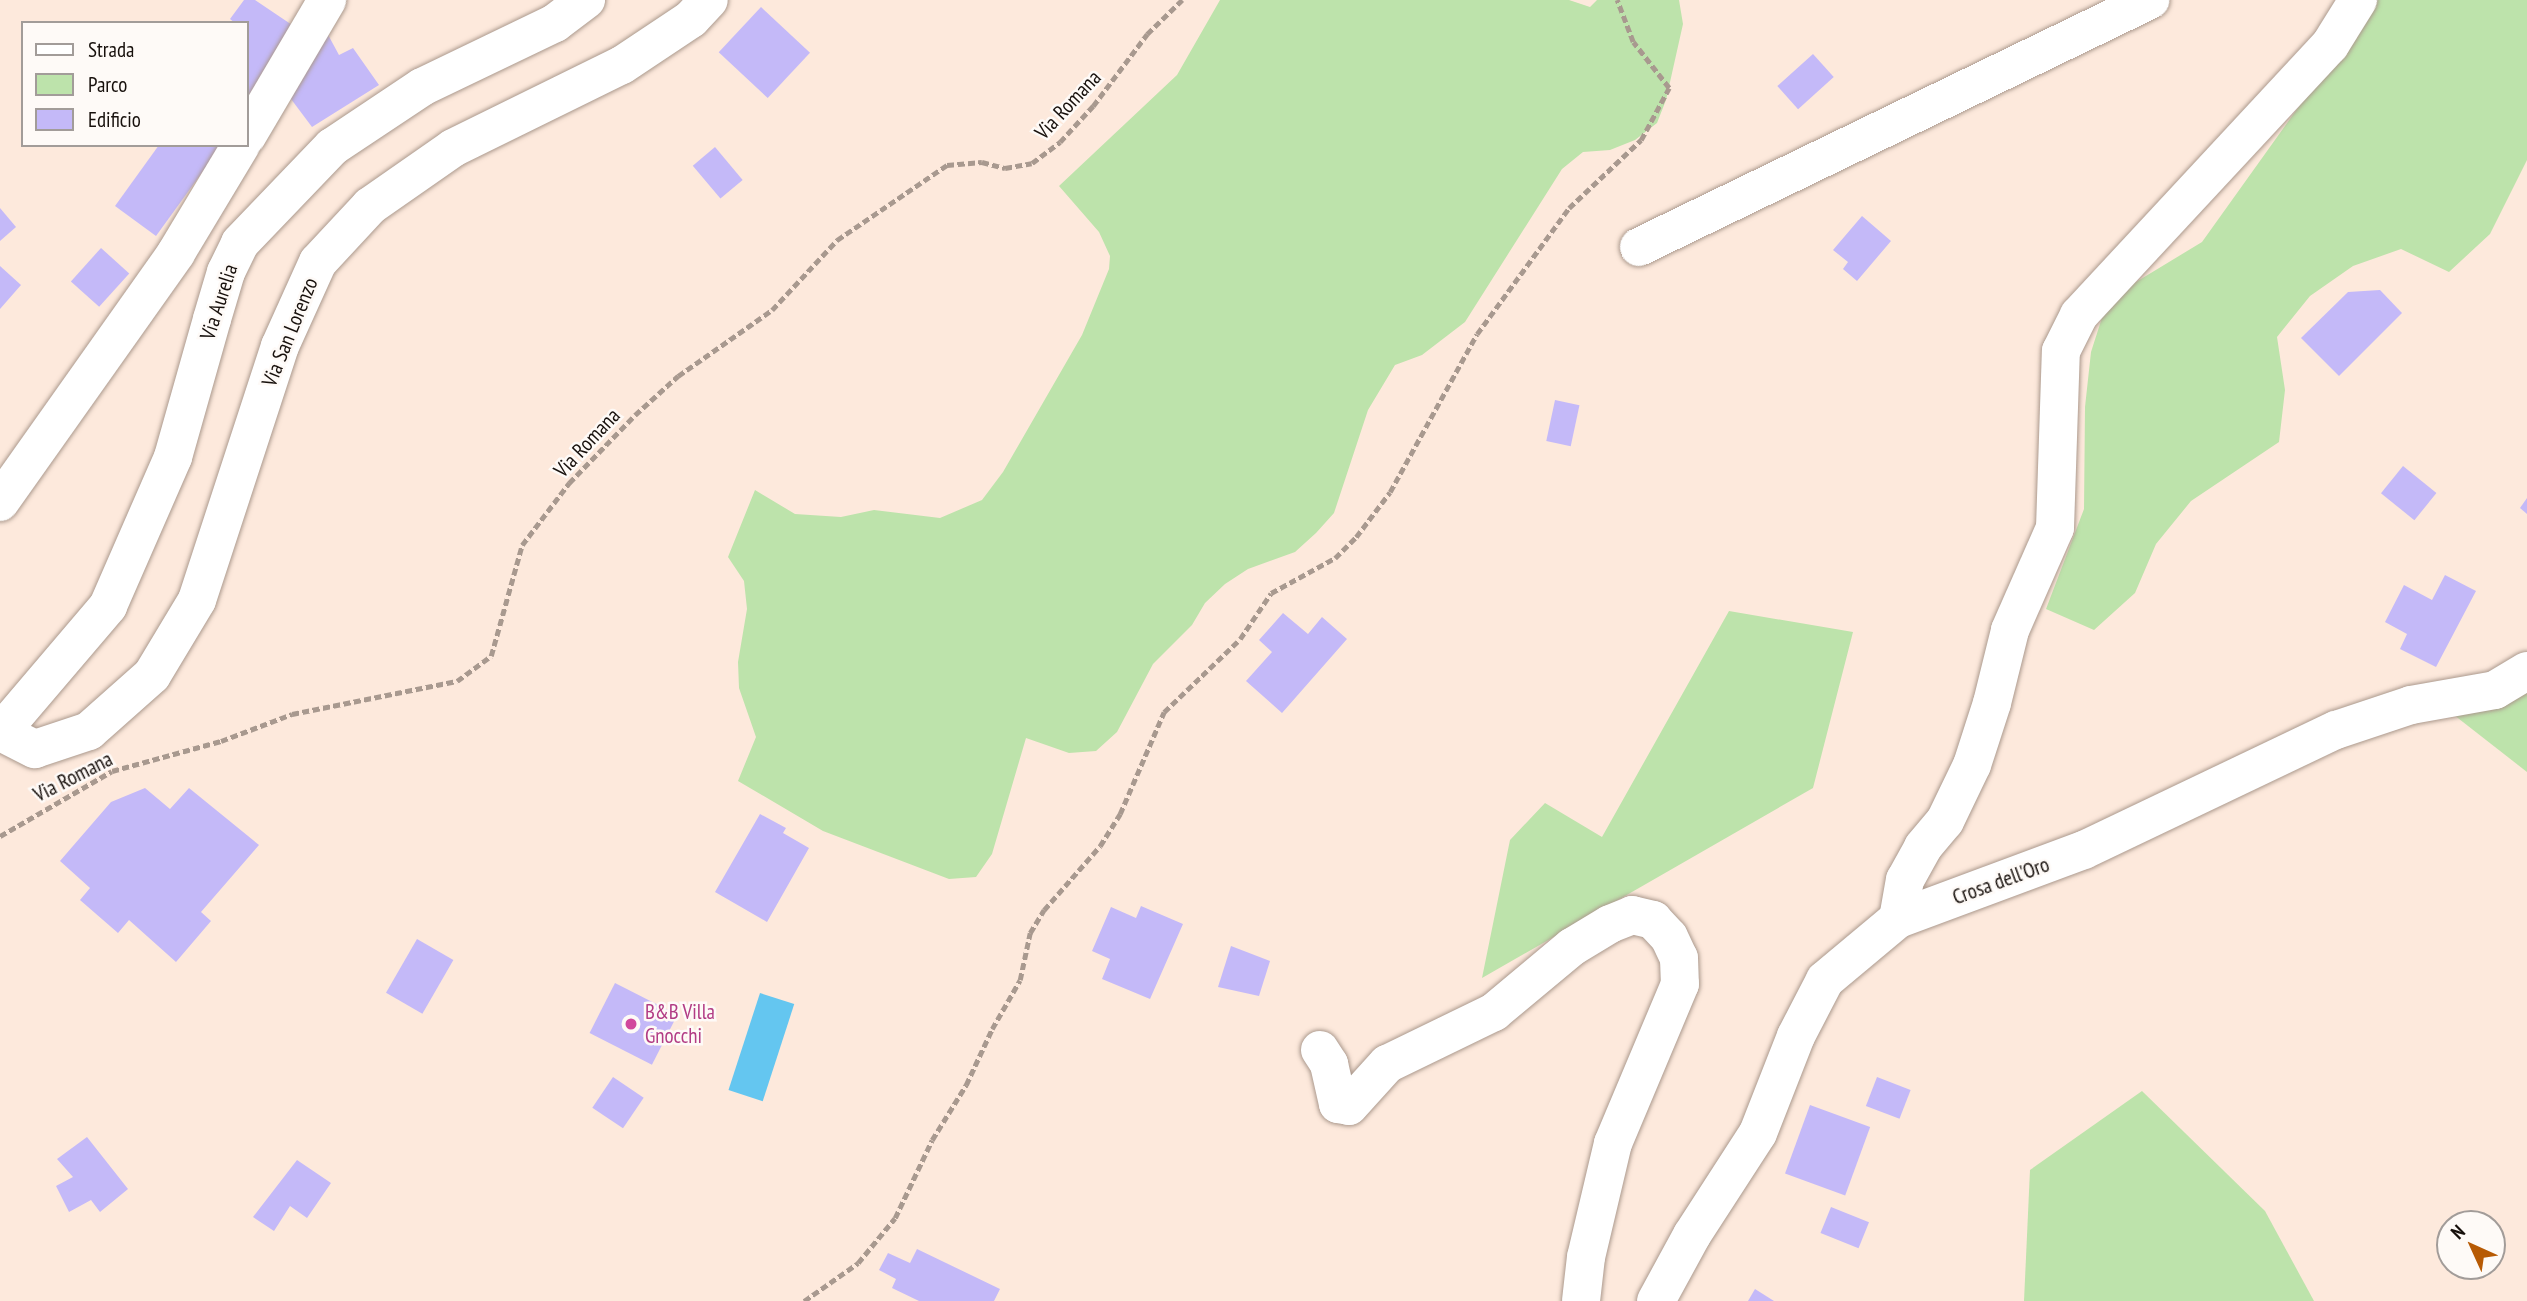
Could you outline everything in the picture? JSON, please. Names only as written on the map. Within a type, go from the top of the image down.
[{"type":"street","points":[[248,134],[327,0]]},
{"type":"street","name":"Via Aurelia","points":[[0,733],[108,606],[173,457],[226,272],[240,243],[332,147],[422,87],[555,23],[586,0]]},
{"type":"street","name":"Via San Lorenzo","points":[[0,733],[35,749],[89,731],[152,675],[197,600],[280,346],[318,262],[370,206],[453,148],[622,65],[691,19],[709,0]]},
{"type":"street","points":[[1639,247],[2150,0]]},
{"type":"street","points":[[1898,919],[1905,880],[1923,847],[1945,821],[1972,765],[1992,703],[2010,630],[2055,528],[2061,351],[2079,315],[2330,45],[2358,0]]},
{"type":"street","points":[[0,502],[176,253],[240,147]]},
{"type":"street","points":[[176,253],[226,272]]},
{"type":"street","name":"Crosa dell'Oro","points":[[1656,1301],[1692,1235],[1758,1133],[1796,1036],[1825,980],[1898,919],[2084,850],[2336,730],[2411,705],[2495,690],[2527,671]]},
{"type":"street","points":[[1320,1050],[1329,1064],[1338,1104],[1349,1106],[1387,1064],[1494,1012],[1572,947],[1609,924],[1632,915],[1653,920],[1669,937],[1679,958],[1680,984],[1613,1143],[1586,1257],[1581,1301]]},
{"type":"path","name":"Via Romana","points":[[0,836],[112,771],[221,741],[292,715],[457,681],[491,656],[522,545],[569,483],[635,415],[678,376],[772,310],[837,240],[947,164],[982,162],[1005,168],[1032,163],[1051,149],[1093,106],[1147,34],[1182,0]]},
{"type":"path","points":[[804,1301],[858,1263],[895,1219],[932,1140],[966,1085],[1020,980],[1030,933],[1044,910],[1100,846],[1120,814],[1164,712],[1240,639],[1271,593],[1335,558],[1356,537],[1390,492],[1439,408],[1452,374],[1517,277],[1569,208],[1641,140],[1669,88],[1633,42],[1617,0]]},
{"type":"green space","points":[[1220,0],[1569,0],[1590,7],[1597,0],[1679,0],[1683,24],[1666,100],[1657,123],[1635,140],[1610,150],[1583,152],[1562,169],[1465,322],[1422,355],[1395,365],[1368,410],[1334,513],[1316,533],[1295,552],[1248,569],[1225,584],[1205,603],[1192,625],[1153,664],[1117,732],[1096,751],[1069,753],[1026,738],[992,854],[976,877],[949,879],[823,831],[738,781],[756,737],[739,688],[738,662],[747,609],[744,581],[728,557],[755,490],[795,514],[841,517],[874,510],[940,518],[982,500],[1003,472],[1082,335],[1109,269],[1110,256],[1099,232],[1059,186],[1177,75]]},
{"type":"green space","points":[[2375,0],[2527,0],[2527,160],[2490,234],[2449,272],[2401,249],[2353,266],[2310,296],[2277,337],[2285,390],[2279,442],[2191,501],[2156,544],[2135,593],[2094,630],[2046,609],[2084,509],[2085,407],[2091,352],[2108,299],[2202,242]]},
{"type":"green space","points":[[1729,611],[1853,632],[1813,788],[1482,978],[1510,840],[1545,803],[1602,837]]},
{"type":"green space","points":[[2527,682],[2527,772],[2445,708]]},
{"type":"green space","points":[[2142,1091],[2265,1211],[2314,1301],[2024,1301],[2030,1170]]},
{"type":"water","points":[[760,993],[794,1004],[763,1101],[728,1090]]},
{"type":"building","points":[[244,0],[255,0],[301,31],[248,110],[248,21],[230,19]]},
{"type":"building","points":[[761,7],[810,53],[768,98],[719,52]]},
{"type":"building","points":[[326,31],[339,55],[353,48],[379,85],[312,127],[285,91]]},
{"type":"building","points":[[1813,54],[1834,77],[1798,109],[1777,86]]},
{"type":"building","points":[[158,147],[221,147],[156,236],[115,206]]},
{"type":"building","points":[[715,147],[743,180],[720,199],[693,166]]},
{"type":"building","points":[[0,208],[16,227],[0,241]]},
{"type":"building","points":[[1862,216],[1891,241],[1857,281],[1843,269],[1848,262],[1833,250]]},
{"type":"building","points":[[101,248],[129,273],[99,307],[71,281]]},
{"type":"building","points":[[0,266],[21,285],[0,309]]},
{"type":"building","points":[[2380,290],[2402,313],[2339,376],[2301,338],[2348,292]]},
{"type":"building","points":[[1555,400],[1579,405],[1571,446],[1546,441]]},
{"type":"building","points":[[2403,466],[2436,493],[2414,520],[2381,493]]},
{"type":"building","points":[[2527,498],[2527,514],[2520,508]]},
{"type":"building","points":[[2445,575],[2476,591],[2436,667],[2400,649],[2407,634],[2385,622],[2404,585],[2432,600]]},
{"type":"building","points":[[1283,613],[1308,634],[1322,617],[1347,639],[1282,713],[1246,681],[1272,652],[1259,640]]},
{"type":"building","points":[[145,788],[170,809],[189,788],[259,845],[201,912],[211,921],[176,962],[129,920],[118,933],[80,900],[90,888],[60,861],[111,802]]},
{"type":"building","points":[[760,814],[786,828],[783,833],[809,848],[767,922],[715,892]]},
{"type":"building","points":[[1141,906],[1183,924],[1150,999],[1102,979],[1110,959],[1092,951],[1111,907],[1136,918]]},
{"type":"building","points":[[417,939],[453,960],[422,1014],[386,993]]},
{"type":"building","points":[[1231,946],[1270,961],[1259,996],[1218,987]]},
{"type":"building","points":[[615,983],[677,1015],[652,1065],[590,1033]]},
{"type":"building","points":[[613,1077],[644,1098],[623,1128],[592,1108]]},
{"type":"building","points":[[1877,1077],[1911,1090],[1899,1119],[1866,1106]]},
{"type":"building","points":[[1810,1105],[1870,1127],[1845,1195],[1785,1174]]},
{"type":"building","points":[[87,1137],[128,1189],[100,1212],[91,1200],[69,1212],[56,1186],[73,1177],[57,1159]]},
{"type":"building","points":[[297,1160],[331,1183],[307,1218],[290,1206],[274,1231],[253,1217]]},
{"type":"building","points":[[1831,1207],[1869,1222],[1859,1248],[1821,1233]]},
{"type":"building","points":[[917,1249],[1000,1289],[994,1301],[919,1301],[892,1288],[896,1279],[879,1270],[888,1253],[910,1263]]},
{"type":"building","points":[[1755,1289],[1774,1301],[1748,1301]]},
{"type":"place","name":"B&B Villa Gnocchi","points":[[631,1024]]}]
